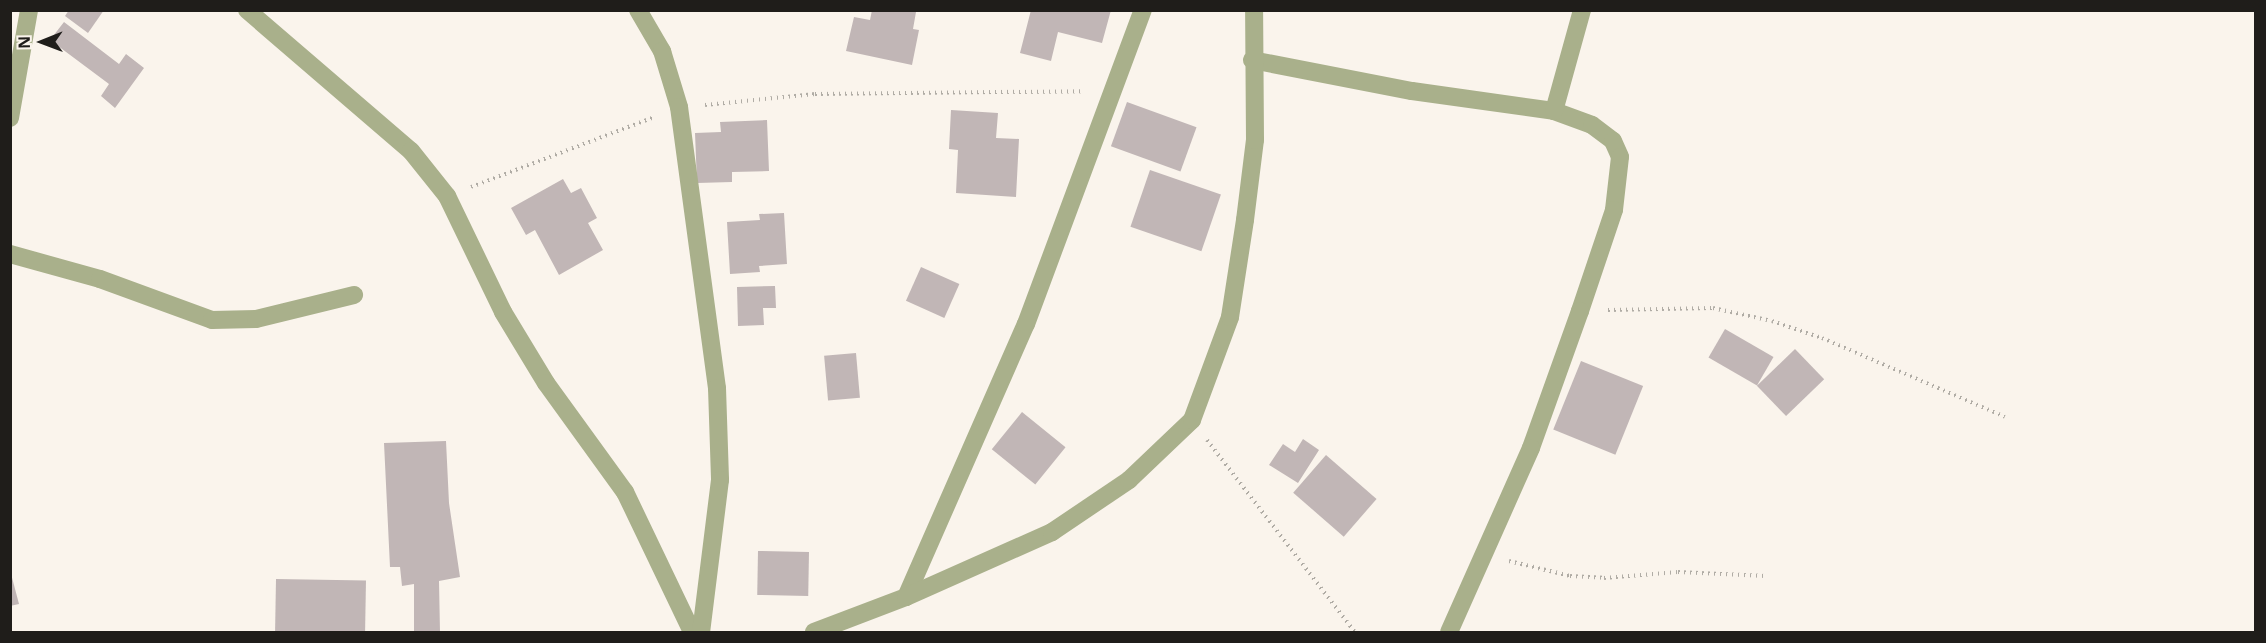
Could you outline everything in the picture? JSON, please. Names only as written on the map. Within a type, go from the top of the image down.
[{"type":"street","points":[[10,118],[29,10]]},
{"type":"street","points":[[247,10],[411,152],[447,196],[503,312],[546,383],[625,492],[692,633]]},
{"type":"street","points":[[638,10],[662,51],[679,107],[720,435],[720,480],[701,633]]},
{"type":"street","points":[[906,597],[1026,324],[1115,91],[1143,10]]},
{"type":"street","points":[[814,633],[906,597],[1052,532],[1129,480],[1192,420],[1230,317],[1255,140],[1252,60],[1254,10]]},
{"type":"street","points":[[1554,111],[1582,10]]},
{"type":"street","points":[[1252,60],[1412,91],[1554,111],[1592,125],[1613,141],[1620,157],[1614,210],[1531,448],[1449,633]]},
{"type":"street","points":[[10,254],[100,279],[212,320],[256,319],[354,295]]},
{"type":"path","points":[[447,196],[679,107],[815,94],[1115,91]]},
{"type":"path","points":[[1580,311],[1713,308],[1772,321],[1822,338],[2006,417]]},
{"type":"path","points":[[1192,420],[1355,633]]},
{"type":"path","points":[[1481,557],[1604,578],[1678,572],[1765,576]]},
{"type":"building","points":[[69,10],[104,10],[88,33],[65,16]]},
{"type":"building","points":[[872,10],[916,12],[913,29],[919,30],[912,65],[846,51],[854,17],[870,20]]},
{"type":"building","points":[[1031,10],[1111,10],[1102,43],[1058,32],[1051,61],[1020,53]]},
{"type":"building","points":[[64,22],[119,64],[126,54],[144,68],[115,108],[101,96],[109,84],[50,40]]},
{"type":"building","points":[[1127,102],[1197,127],[1180,171],[1111,146]]},
{"type":"building","points":[[951,110],[998,113],[996,138],[1019,139],[1016,197],[956,193],[958,150],[949,149]]},
{"type":"building","points":[[767,120],[769,171],[732,172],[732,182],[697,183],[695,133],[721,132],[720,122]]},
{"type":"building","points":[[1150,170],[1221,194],[1201,251],[1130,227]]},
{"type":"building","points":[[563,179],[571,193],[581,188],[597,218],[588,223],[603,250],[559,275],[535,230],[526,235],[511,208]]},
{"type":"building","points":[[784,213],[787,264],[759,266],[760,272],[730,274],[727,222],[760,220],[759,214]]},
{"type":"building","points":[[921,267],[959,284],[944,318],[906,301]]},
{"type":"building","points":[[775,286],[776,308],[763,308],[764,325],[738,326],[737,287]]},
{"type":"building","points":[[1725,329],[1773,357],[1757,386],[1708,358]]},
{"type":"building","points":[[1795,349],[1824,379],[1786,416],[1757,386]]},
{"type":"building","points":[[856,353],[860,398],[828,401],[824,356]]},
{"type":"building","points":[[1581,361],[1643,386],[1615,455],[1553,430]]},
{"type":"building","points":[[1022,412],[1066,447],[1035,485],[992,449]]},
{"type":"building","points":[[1303,439],[1319,450],[1298,483],[1269,465],[1283,444],[1295,452]]},
{"type":"building","points":[[446,441],[449,503],[460,577],[439,581],[440,632],[414,632],[414,584],[402,586],[400,567],[390,567],[384,443]]},
{"type":"building","points":[[1326,455],[1377,499],[1344,537],[1293,493]]},
{"type":"building","points":[[758,551],[809,552],[808,596],[757,595]]},
{"type":"building","points":[[10,570],[19,604],[10,606]]},
{"type":"building","points":[[276,579],[366,581],[365,632],[275,632]]}]
